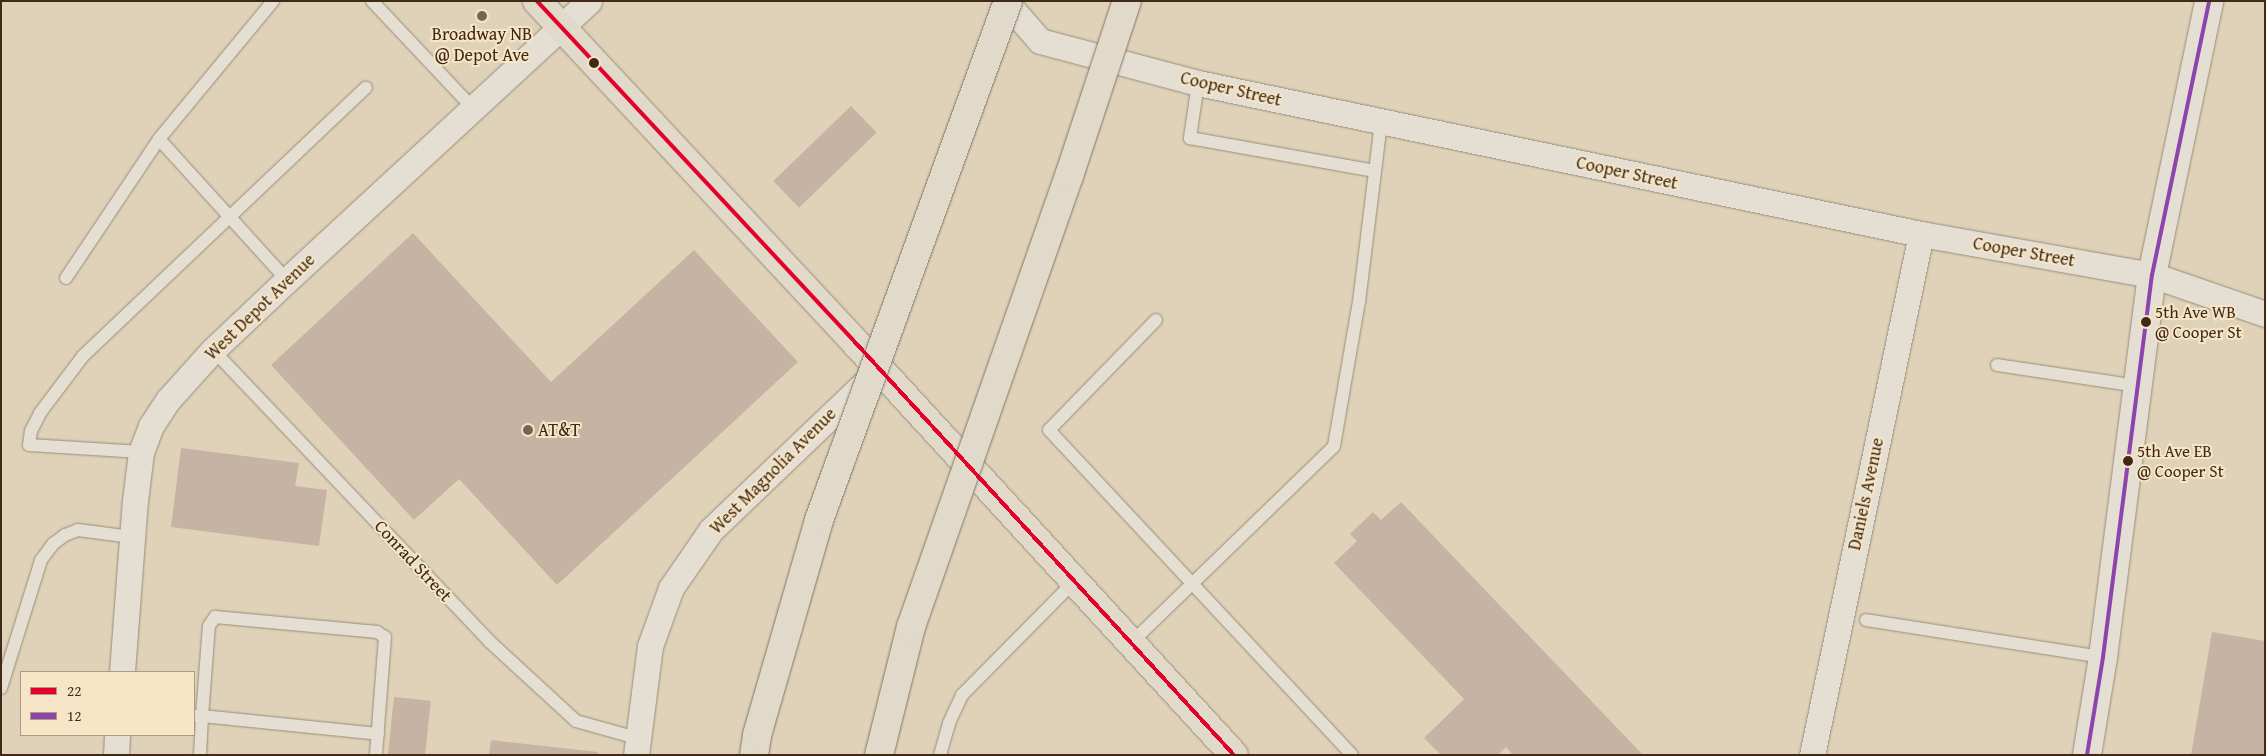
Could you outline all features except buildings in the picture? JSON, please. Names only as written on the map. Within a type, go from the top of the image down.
[{"type":"main road","points":[[537,1],[879,368],[1234,755]]},
{"type":"main road","points":[[754,755],[757,735],[819,520],[1006,1]]},
{"type":"main road","points":[[879,755],[911,627],[1069,176],[1127,1]]},
{"type":"street","points":[[560,27],[589,1]]},
{"type":"street","name":"Cooper Street","points":[[1006,1],[1040,41],[1198,83],[1921,234],[2152,275],[2265,314]]},
{"type":"street","points":[[2087,755],[2103,657],[2152,275],[2173,182],[2209,1]]},
{"type":"street","name":"West Depot Avenue","points":[[122,671],[132,537],[141,452],[151,426],[168,400],[213,350],[560,27]]},
{"type":"street","name":"Daniels Avenue","points":[[1812,755],[1921,234]]},
{"type":"street","name":"West Magnolia Avenue","points":[[636,747],[650,646],[671,588],[711,530],[879,368]]},
{"type":"street","points":[[116,755],[117,736]]},
{"type":"lane","points":[[66,278],[159,139],[274,1]]},
{"type":"lane","points":[[372,1],[473,108]]},
{"type":"lane","points":[[1198,83],[1190,138],[1375,171]]},
{"type":"lane","points":[[141,452],[29,445],[31,431],[40,413],[83,356],[366,88]]},
{"type":"lane","points":[[1132,642],[1334,446],[1359,302],[1381,122]]},
{"type":"lane","points":[[159,139],[287,280]]},
{"type":"lane","points":[[1156,320],[1049,430],[1352,755]]},
{"type":"lane","name":"Conrad Street","points":[[213,350],[489,641],[576,720],[636,747]]},
{"type":"lane","points":[[1997,365],[2138,386]]},
{"type":"lane","points":[[1,688],[42,560],[53,544],[65,535],[78,530],[132,537]]},
{"type":"lane","points":[[940,755],[949,723],[962,695],[1075,581]]},
{"type":"lane","points":[[200,755],[198,716],[209,626],[215,617],[377,632],[385,637],[376,755]]},
{"type":"lane","points":[[1866,620],[2103,657]]},
{"type":"lane","points":[[198,716],[378,734]]},
{"type":"transit line","name":"22","points":[[537,1],[853,340],[1234,755]]},
{"type":"transit line","name":"12","points":[[2087,755],[2103,657],[2152,275],[2209,1]]},
{"type":"place","name":"Broadway NB @ Depot Ave","points":[[482,16]]},
{"type":"place","name":"5th Ave WB @ Cooper St","points":[[2146,322]]},
{"type":"place","name":"AT&T","points":[[528,430]]},
{"type":"place","name":"5th Ave EB @ Cooper St","points":[[2128,461]]}]
